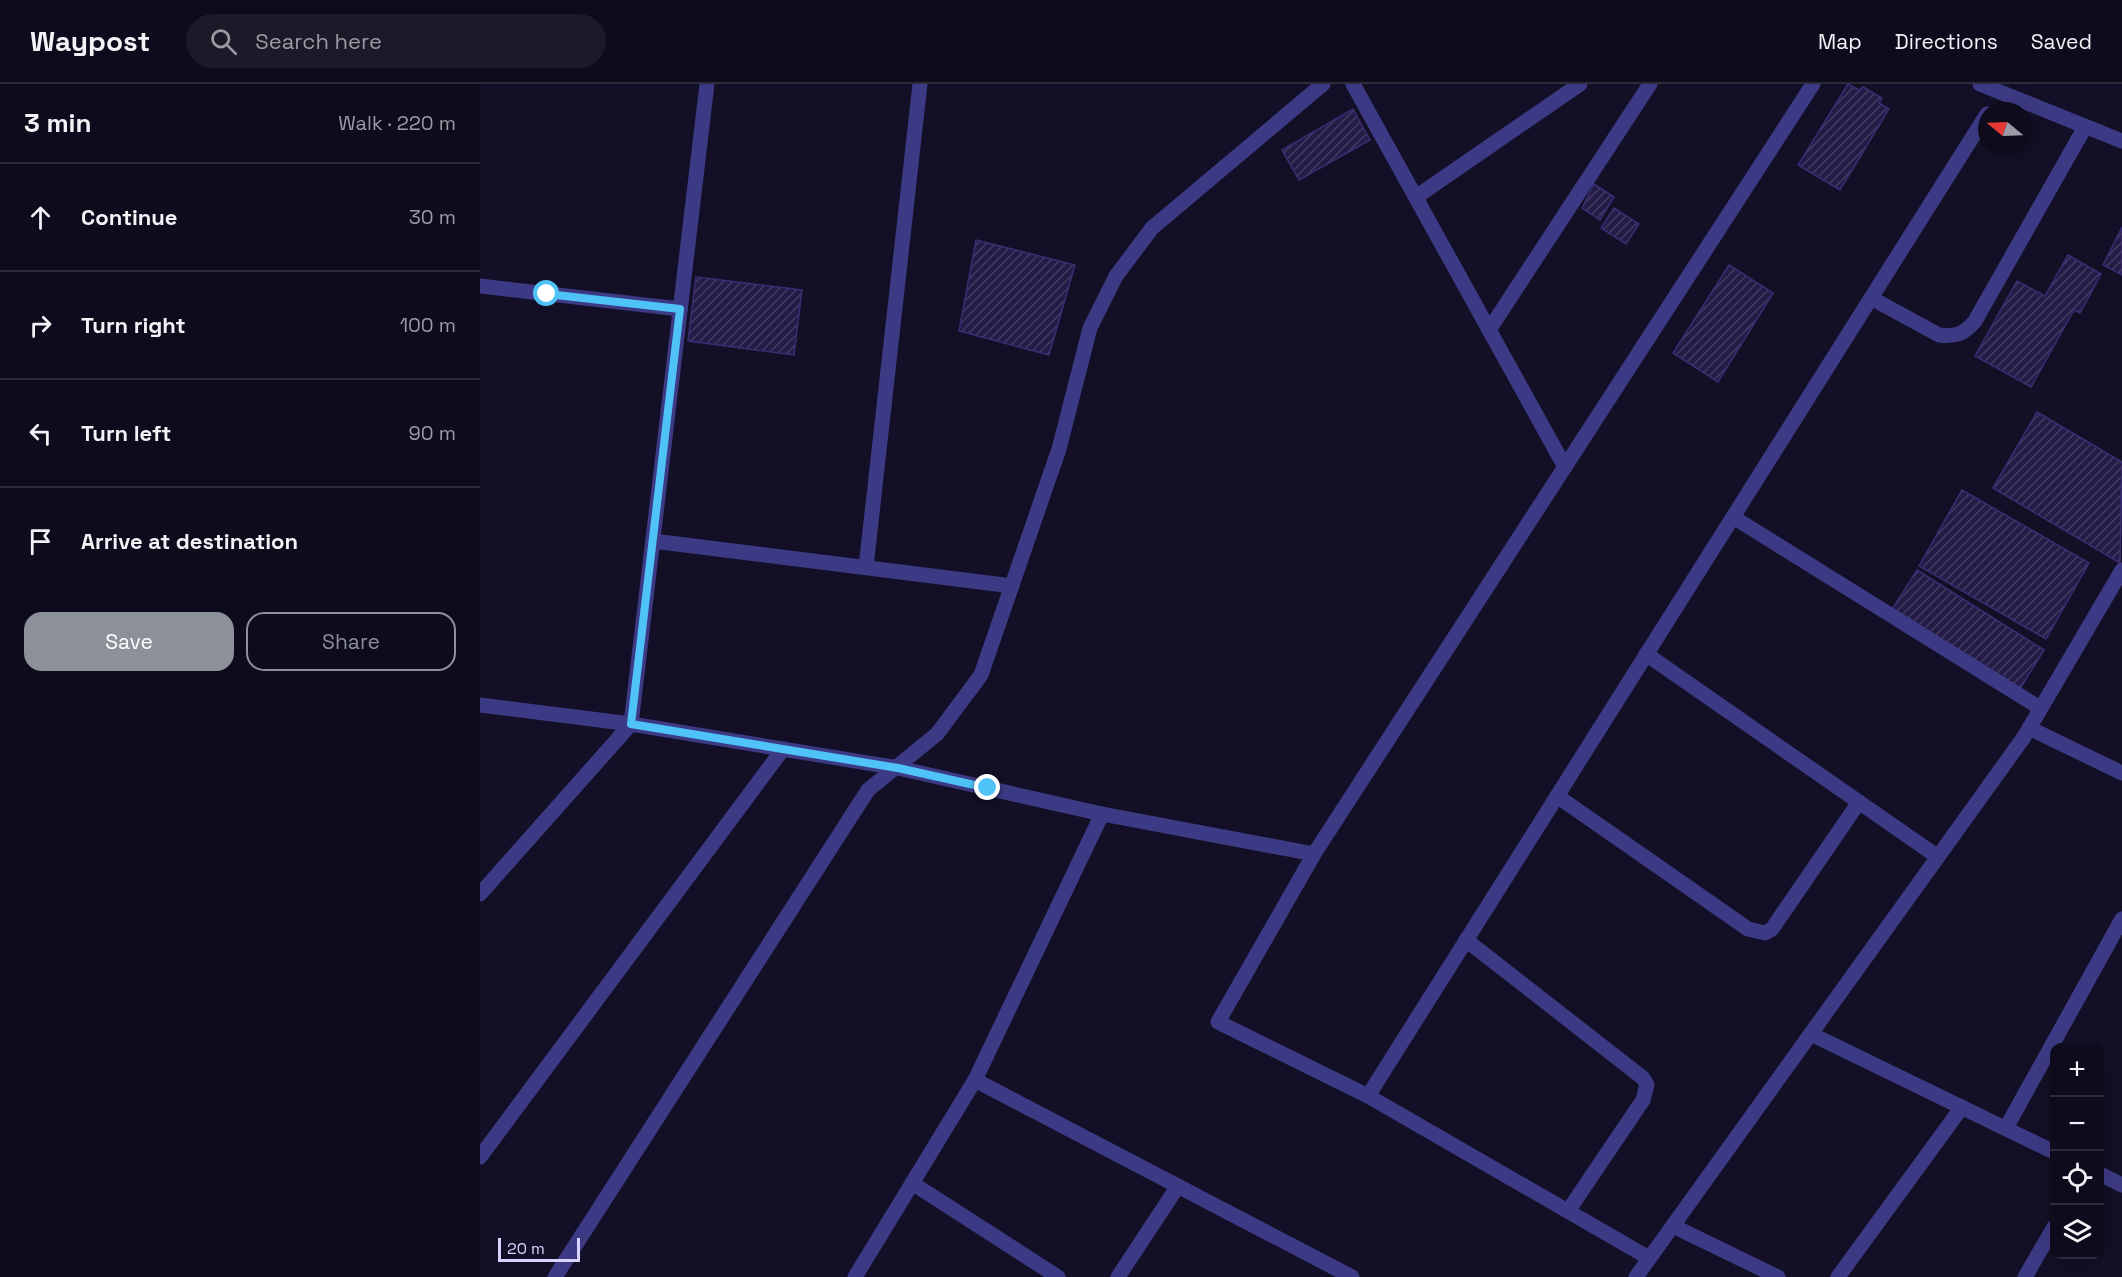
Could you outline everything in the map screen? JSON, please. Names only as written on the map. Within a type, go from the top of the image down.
[{"type":"street","points":[[480,894],[631,724],[707,84]]},
{"type":"street","points":[[866,567],[920,84]]},
{"type":"street","points":[[555,1277],[868,790],[898,768],[937,734],[981,675],[1059,449],[1090,328],[1116,276],[1152,228],[1323,84]]},
{"type":"street","points":[[1353,84],[1565,467]]},
{"type":"street","points":[[1416,196],[1580,84]]},
{"type":"street","points":[[1489,330],[1650,84]]},
{"type":"street","points":[[1649,1258],[1368,1096],[1218,1022],[1314,854],[1813,84]]},
{"type":"street","points":[[1980,84],[2122,141]]},
{"type":"street","points":[[1995,102],[2001,92]]},
{"type":"street","points":[[1871,298],[1939,335],[1952,336],[1965,332],[1976,321],[2085,126]]},
{"type":"street","points":[[1368,1096],[1978,129]]},
{"type":"street","points":[[480,286],[680,309]]},
{"type":"street","points":[[1733,517],[2040,708]]},
{"type":"street","points":[[653,542],[1012,586]]},
{"type":"street","points":[[1636,1277],[2029,728],[2122,570]]},
{"type":"street","points":[[1646,654],[1938,857]]},
{"type":"street","points":[[480,705],[631,724],[898,768],[1101,814],[1314,854]]},
{"type":"street","points":[[2029,728],[2122,773]]},
{"type":"street","points":[[480,1157],[783,749]]},
{"type":"street","points":[[1557,796],[1748,929],[1765,933],[1772,929],[1859,802]]},
{"type":"street","points":[[855,1277],[975,1080],[1101,814]]},
{"type":"street","points":[[2006,1128],[2122,919]]},
{"type":"street","points":[[1466,940],[1643,1078],[1647,1085],[1643,1100],[1568,1211]]},
{"type":"street","points":[[1811,1034],[2053,1151]]},
{"type":"street","points":[[975,1080],[1352,1277]]},
{"type":"street","points":[[1838,1277],[1962,1107]]},
{"type":"street","points":[[2104,1176],[2122,1185]]},
{"type":"street","points":[[912,1183],[1058,1277]]},
{"type":"street","points":[[1118,1277],[1178,1186]]},
{"type":"street","points":[[1673,1226],[1778,1277]]},
{"type":"street","points":[[2025,1277],[2050,1235]]},
{"type":"building","points":[[1848,84],[1859,90],[1863,87],[1882,98],[1879,103],[1889,109],[1840,190],[1798,165]]},
{"type":"building","points":[[1353,109],[1370,140],[1299,180],[1282,150]]},
{"type":"building","points":[[1594,184],[1614,197],[1600,220],[1582,208]]},
{"type":"building","points":[[1614,208],[1639,224],[1626,244],[1601,228]]},
{"type":"building","points":[[2122,227],[2122,275],[2103,265]]},
{"type":"building","points":[[976,240],[1075,265],[1049,355],[959,331]]},
{"type":"building","points":[[2068,255],[2101,274],[2080,313],[2074,310],[2031,387],[1975,356],[2017,281],[2045,296]]},
{"type":"building","points":[[1729,265],[1773,293],[1718,382],[1673,353]]},
{"type":"building","points":[[696,277],[802,290],[794,355],[688,341]]},
{"type":"building","points":[[2037,412],[2122,462],[2120,563],[1993,488]]},
{"type":"building","points":[[1962,490],[2089,563],[2046,639],[1919,566]]},
{"type":"building","points":[[1917,570],[2044,650],[2018,692],[1891,611]]},
{"type":"route","points":[[547,294],[680,309],[631,724],[898,768],[988,788]]}]
